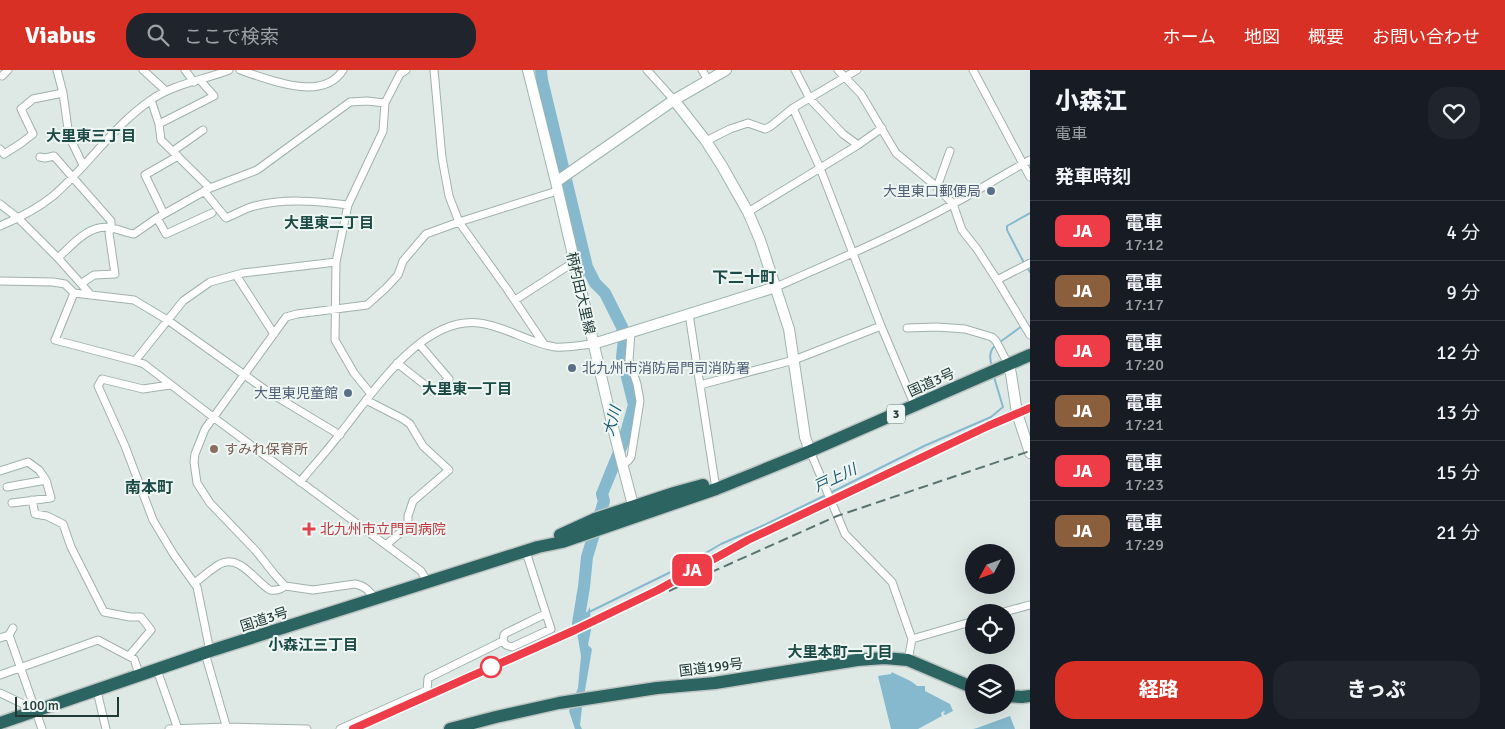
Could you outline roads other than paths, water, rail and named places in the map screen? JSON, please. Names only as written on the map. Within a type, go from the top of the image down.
[{"type":"highway","name":"国道3号","points":[[538,547],[562,542],[635,511],[762,471],[1030,355]]},
{"type":"highway","name":"国道3号","points":[[0,723],[208,652],[526,552],[595,519],[613,519]]},
{"type":"highway","name":"国道199号","points":[[450,729],[560,703],[657,688],[715,683],[857,660],[884,658],[908,660],[965,684]]},
{"type":"highway","points":[[1015,697],[1030,696]]},
{"type":"street","points":[[2,76],[8,70]]},
{"type":"street","points":[[57,70],[63,93],[69,136],[83,165]]},
{"type":"street","points":[[143,70],[166,91]]},
{"type":"street","points":[[159,124],[214,96],[185,70]]},
{"type":"street","points":[[0,226],[32,211],[53,196],[120,126],[151,100],[166,91],[229,70]]},
{"type":"street","points":[[240,70],[276,82],[316,87],[330,83],[342,70]]},
{"type":"street","points":[[434,70],[442,158],[449,196],[459,222],[544,344]]},
{"type":"street","name":"柄杓田大里線","points":[[528,70],[616,440],[635,511]]},
{"type":"street","points":[[647,70],[674,100],[706,142],[748,212],[760,240],[789,329],[805,437],[845,534],[892,582],[912,639],[908,660]]},
{"type":"street","points":[[702,70],[708,80]]},
{"type":"street","points":[[285,586],[256,551],[210,503],[197,483],[194,462],[195,454],[205,429],[286,317],[367,305],[398,275],[403,261],[426,234],[556,186],[674,100],[726,70]]},
{"type":"street","points":[[795,70],[810,99],[843,134],[858,145]]},
{"type":"street","points":[[838,70],[861,94],[896,154],[937,187],[953,204],[962,230],[977,249],[1030,335]]},
{"type":"street","points":[[706,142],[730,128],[748,123],[764,129],[771,126],[793,108],[857,70]]},
{"type":"street","points":[[973,70],[1030,177]]},
{"type":"street","points":[[386,545],[406,527],[413,501],[449,470],[423,446],[410,424],[369,397],[335,340],[336,262],[348,205],[383,131],[385,103],[401,71]]},
{"type":"street","points":[[0,149],[4,154],[33,134],[21,109],[33,99],[63,93]]},
{"type":"street","points":[[151,100],[159,124],[161,140],[207,189],[226,218],[250,207],[272,203],[314,200],[348,205]]},
{"type":"street","points":[[58,258],[80,237],[101,227],[134,234],[160,216],[207,189],[257,170],[350,102],[385,103]]},
{"type":"street","points":[[793,108],[820,168],[881,326],[915,406]]},
{"type":"street","points":[[748,212],[858,145],[882,128]]},
{"type":"street","points":[[204,130],[176,154],[145,175],[166,234],[212,214]]},
{"type":"street","points":[[937,187],[950,151]]},
{"type":"street","points":[[40,157],[54,156],[111,221],[112,228],[109,233],[115,274],[94,275],[82,283]]},
{"type":"street","points":[[300,482],[397,363],[438,332],[448,327],[476,323],[491,325],[556,347],[593,344],[776,287],[854,253],[953,204],[1030,160]]},
{"type":"street","points":[[0,204],[18,218],[92,295]]},
{"type":"street","points":[[135,361],[183,301],[210,282],[236,275],[336,262]]},
{"type":"street","points":[[515,300],[574,262]]},
{"type":"street","points":[[997,280],[1030,263]]},
{"type":"street","points":[[236,275],[274,334]]},
{"type":"street","points":[[0,281],[59,283],[65,284],[74,293],[134,300],[168,320],[267,391],[340,435]]},
{"type":"street","points":[[74,293],[55,340],[144,364],[421,571],[428,583]]},
{"type":"street","points":[[689,314],[715,485]]},
{"type":"street","points":[[700,385],[794,360],[881,326]]},
{"type":"street","points":[[907,328],[965,328],[992,337],[996,341],[1008,364],[1017,413],[1030,452]]},
{"type":"street","points":[[622,464],[631,457],[640,401],[628,360],[626,334]]},
{"type":"street","points":[[397,363],[434,392],[448,379],[420,345]]},
{"type":"street","points":[[170,385],[144,389],[102,379],[98,386],[125,446],[153,520],[174,556],[199,592],[208,652],[227,728]]},
{"type":"street","points":[[0,471],[28,462],[39,470],[46,480],[51,498],[12,503]]},
{"type":"street","points":[[7,487],[46,480]]},
{"type":"street","points":[[32,500],[35,514],[47,516],[63,524],[71,547],[104,612],[141,618],[150,630],[129,656]]},
{"type":"street","points":[[503,640],[506,645],[512,647],[551,629],[526,552]]},
{"type":"street","points":[[194,583],[221,564],[236,562],[270,590],[281,589],[285,586],[313,590],[355,584],[367,589],[375,599]]},
{"type":"street","points":[[1015,609],[1030,605]]},
{"type":"street","points":[[340,729],[426,690],[428,678],[503,640],[506,633],[546,614]]},
{"type":"street","points":[[912,639],[965,624]]},
{"type":"street","points":[[0,638],[9,635],[13,628]]},
{"type":"street","points":[[9,635],[42,729]]},
{"type":"street","points":[[0,675],[98,640],[134,659],[140,676]]},
{"type":"street","points":[[157,670],[178,729]]},
{"type":"street","points":[[97,691],[106,729]]},
{"type":"street","points":[[0,694],[36,710]]},
{"type":"street","points":[[169,729],[307,729]]},
{"type":"water","points":[[577,592],[580,612],[584,618],[590,607],[591,630],[588,645],[592,649],[582,708],[580,725],[582,729],[575,729],[569,711],[578,688],[581,656],[575,621]]},
{"type":"water","points":[[892,672],[917,686],[925,686],[925,691],[950,704],[953,711],[945,715],[943,714],[944,711],[941,713],[942,716],[918,729],[891,729],[878,676],[891,674]]},
{"type":"water","points":[[1010,716],[1015,729],[973,729],[977,728]]},
{"type":"waterway","name":"大川","points":[[541,70],[587,267],[595,283],[605,293],[622,327],[624,339],[622,357],[634,405],[624,440],[602,494],[604,501],[587,557],[579,626]]},
{"type":"waterway","name":"戸上川","points":[[1024,263],[1007,230],[1007,226],[1030,213]]},
{"type":"waterway","name":"戸上川","points":[[1027,267],[1030,272]]},
{"type":"waterway","name":"戸上川","points":[[1000,342],[1022,326]]},
{"type":"waterway","name":"戸上川","points":[[992,368],[990,358],[993,347],[996,345]]},
{"type":"waterway","name":"戸上川","points":[[830,493],[924,446],[991,417],[1003,407],[994,377]]},
{"type":"waterway","name":"戸上川","points":[[581,616],[687,564],[721,544],[826,495]]},
{"type":"railway","points":[[353,729],[575,630],[658,589],[748,540],[988,426],[1030,408]]},
{"type":"railway","points":[[669,591],[837,516],[1030,451]]},
{"type":"train","name":"JA","points":[[353,729],[575,630],[658,590],[748,540],[988,426],[1030,408]]},
{"type":"place","name":"大里東口郵便局","points":[[991,191]]},
{"type":"place","name":"北九州市消防局門司消防署","points":[[572,368]]},
{"type":"place","name":"大里東児童館","points":[[348,393]]},
{"type":"place","name":"すみれ保育所","points":[[214,449]]},
{"type":"place","name":"北九州市立門司病院","points":[[309,529]]},
{"type":"district","name":"大里東三丁目","points":[[91,136]]},
{"type":"district","name":"大里東二丁目","points":[[329,223]]},
{"type":"district","name":"下二十町","points":[[744,277]]},
{"type":"district","name":"大里東一丁目","points":[[467,389]]},
{"type":"district","name":"南本町","points":[[149,487]]},
{"type":"district","name":"小森江三丁目","points":[[313,645]]},
{"type":"district","name":"大里本町一丁目","points":[[840,652]]}]
